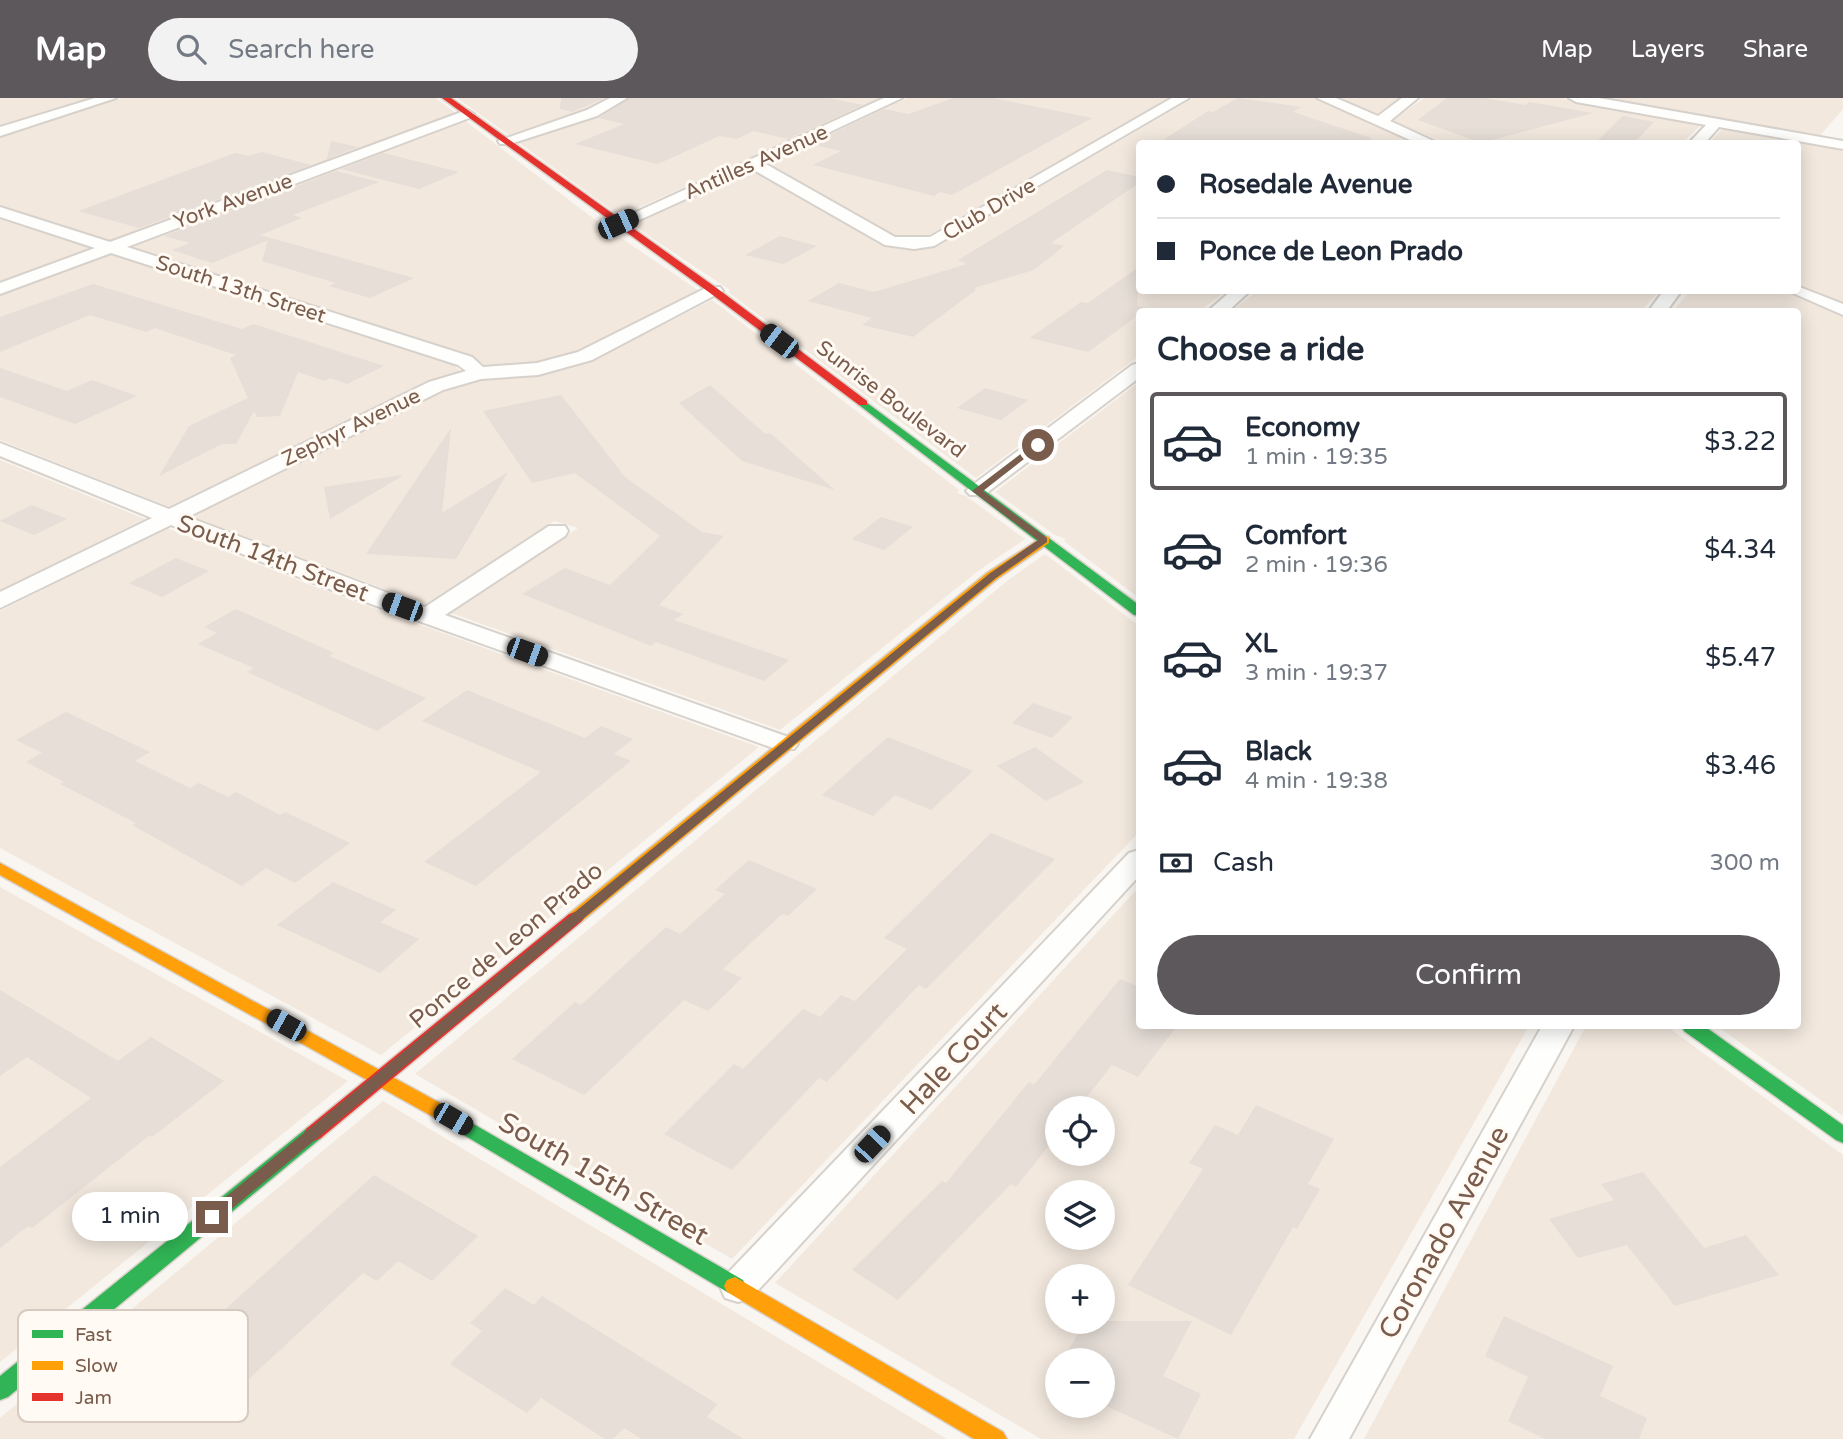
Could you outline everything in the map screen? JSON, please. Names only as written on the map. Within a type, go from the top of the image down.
[{"type":"street","points":[[0,132],[109,98]]},
{"type":"street","name":"Sunrise Boulevard","points":[[446,98],[714,291],[1136,610]]},
{"type":"street","points":[[505,141],[592,113],[620,98]]},
{"type":"street","name":"Antilles Avenue","points":[[618,224],[895,98]]},
{"type":"street","name":"Club Drive","points":[[754,164],[891,242],[914,244],[934,241],[1182,98]]},
{"type":"street","points":[[1324,98],[1424,140]]},
{"type":"street","points":[[1380,121],[1411,98]]},
{"type":"street","points":[[1576,98],[1716,123],[1835,140]]},
{"type":"street","name":"York Avenue","points":[[0,289],[467,114]]},
{"type":"street","points":[[1699,140],[1716,123]]},
{"type":"street","name":"South 13th Street","points":[[0,212],[465,361],[479,373]]},
{"type":"street","name":"Zephyr Avenue","points":[[0,601],[436,386],[479,373],[538,369],[585,356],[714,291]]},
{"type":"street","points":[[1801,293],[1843,310]]},
{"type":"street","points":[[1220,308],[1238,294]]},
{"type":"street","points":[[1659,308],[1671,294]]},
{"type":"street","points":[[977,491],[1136,371]]},
{"type":"street","name":"South 14th Street","points":[[0,449],[168,517],[427,616],[785,744]]},
{"type":"street","points":[[427,616],[557,531]]},
{"type":"street","name":"Ponce de Leon Prado","points":[[98,1310],[785,744],[992,576],[1044,540]]},
{"type":"street","name":"Hale Court","points":[[738,1287],[1136,862]]},
{"type":"street","name":"South 15th Street","points":[[0,867],[382,1078],[995,1439]]},
{"type":"street","name":"Coronado Avenue","points":[[1329,1439],[1556,1029]]},
{"type":"street","points":[[1695,1029],[1843,1135]]},
{"type":"street","name":"Ponce de Leon Prado","points":[[0,1390],[18,1375]]},
{"type":"shaded area","points":[[0,98],[96,98],[0,128]]},
{"type":"shaded area","points":[[121,98],[435,98],[456,113],[113,241],[0,206],[0,136]]},
{"type":"shaded area","points":[[457,98],[608,98],[584,111],[509,135]]},
{"type":"shaded area","points":[[630,98],[882,98],[620,216],[518,142],[600,115]]},
{"type":"shaded area","points":[[907,98],[1170,98],[925,237],[898,238],[767,164]]},
{"type":"shaded area","points":[[1194,98],[1313,98],[1415,140],[1136,140],[1136,294],[1223,294],[1203,308],[1136,308],[1136,358],[976,478],[728,292],[730,290],[631,224],[753,170],[880,244],[912,248],[940,245]]},
{"type":"shaded area","points":[[1335,98],[1399,98],[1376,115]]},
{"type":"shaded area","points":[[1424,98],[1560,98],[1702,124],[1685,140],[1438,140],[1392,121]]},
{"type":"shaded area","points":[[1592,98],[1843,98],[1843,109],[1818,138]]},
{"type":"shaded area","points":[[464,120],[602,225],[699,291],[576,352],[534,364],[487,367],[474,357],[129,246]]},
{"type":"shaded area","points":[[1724,127],[1798,140],[1712,140]]},
{"type":"shaded area","points":[[1801,141],[1843,148],[1843,304],[1801,288]]},
{"type":"shaded area","points":[[0,218],[94,248],[0,283]]},
{"type":"shaded area","points":[[110,253],[454,365],[461,372],[425,382],[169,507],[0,440],[0,295]]},
{"type":"shaded area","points":[[1254,294],[1656,294],[1644,308],[1235,308]]},
{"type":"shaded area","points":[[1687,294],[1790,294],[1843,316],[1843,1116],[1721,1029],[1801,1029],[1801,308],[1675,308]]},
{"type":"shaded area","points":[[712,300],[959,490],[957,493],[966,496],[1025,539],[978,571],[780,730],[451,613],[578,528],[554,521],[425,604],[190,516],[444,390],[483,379],[546,374],[592,361]]},
{"type":"shaded area","points":[[1136,384],[1136,596],[1064,541],[1066,539],[1055,535],[995,492]]},
{"type":"shaded area","points":[[0,460],[145,519],[0,590]]},
{"type":"shaded area","points":[[167,528],[318,588],[759,747],[381,1055],[0,848],[0,611]]},
{"type":"shaded area","points":[[1045,554],[1136,624],[1136,835],[732,1259],[415,1074],[1007,581]]},
{"type":"shaded area","points":[[0,887],[348,1081],[64,1310],[18,1310],[18,1347],[0,1362]]},
{"type":"shaded area","points":[[1136,890],[1136,1029],[1527,1029],[1294,1439],[1041,1439],[775,1283]]},
{"type":"shaded area","points":[[1584,1029],[1670,1029],[1843,1155],[1843,1439],[1364,1439]]},
{"type":"shaded area","points":[[383,1101],[947,1439],[0,1439],[0,1418],[18,1403],[18,1422],[248,1422],[248,1310],[130,1310]]},
{"type":"building","points":[[561,98],[604,98],[572,112],[560,109]]},
{"type":"building","points":[[629,98],[828,98],[863,105],[788,139],[753,131],[737,139],[719,136],[658,164],[575,144],[624,124],[599,118]]},
{"type":"building","points":[[953,98],[993,98],[1092,118],[952,195],[940,192],[934,196],[813,165],[841,151],[810,144],[884,109],[909,114]]},
{"type":"building","points":[[1238,98],[1301,107],[1293,112],[1371,140],[1163,140],[1208,111],[1213,112]]},
{"type":"building","points":[[1447,98],[1485,98],[1526,105],[1529,102],[1593,113],[1492,140],[1473,140],[1418,120]]},
{"type":"building","points":[[1623,116],[1654,122],[1637,140],[1598,140]]},
{"type":"building","points":[[331,141],[358,147],[327,159]]},
{"type":"building","points":[[262,152],[311,165],[139,228],[78,211],[235,153],[249,156]]},
{"type":"building","points":[[383,153],[459,172],[419,189],[341,169]]},
{"type":"building","points":[[1107,170],[1136,176],[1136,185],[1051,243],[1064,246],[1034,270],[974,288],[976,290],[913,337],[862,325],[872,318],[808,301],[839,283],[874,292],[967,264],[958,260]]},
{"type":"building","points":[[336,171],[379,182],[293,215],[302,218],[260,235],[414,278],[370,298],[329,286],[336,283],[262,261],[268,240],[212,263],[172,250],[190,243],[164,236]]},
{"type":"building","points":[[780,236],[817,246],[783,264],[745,255]]},
{"type":"building","points":[[1136,269],[1137,306],[1148,308],[1136,308],[1136,317],[1088,352],[1030,338],[1081,302],[1088,303]]},
{"type":"building","points":[[93,284],[242,329],[253,324],[384,366],[347,384],[330,378],[324,381],[298,372],[280,416],[257,417],[254,411],[236,444],[222,444],[159,476],[189,426],[248,398],[230,358],[236,355],[155,328],[146,332],[90,315],[0,352],[0,317]]},
{"type":"building","points":[[0,368],[67,391],[92,380],[137,396],[75,424],[0,397]]},
{"type":"building","points":[[710,385],[765,434],[770,433],[835,490],[742,461],[679,403]]},
{"type":"building","points":[[985,388],[1028,400],[1001,420],[957,408]]},
{"type":"building","points":[[561,395],[625,477],[702,532],[724,536],[659,605],[683,614],[674,620],[789,660],[764,681],[656,642],[651,646],[522,594],[565,568],[610,585],[660,536],[575,473],[532,483],[483,411]]},
{"type":"building","points":[[451,428],[442,513],[508,472],[456,559],[366,554]]},
{"type":"building","points":[[402,476],[330,519],[324,487]]},
{"type":"building","points":[[32,505],[67,519],[34,535],[0,521]]},
{"type":"building","points":[[881,517],[913,527],[884,550],[852,539]]},
{"type":"building","points":[[176,558],[209,571],[162,597],[129,583]]},
{"type":"building","points":[[236,609],[334,653],[329,656],[426,698],[377,731],[247,672],[254,668],[198,644],[217,633],[204,627]]},
{"type":"building","points":[[467,690],[585,738],[601,726],[633,739],[614,754],[631,761],[476,886],[424,862],[541,772],[422,721]]},
{"type":"building","points":[[1033,703],[1073,717],[1052,738],[1012,723]]},
{"type":"building","points":[[66,712],[150,752],[135,761],[190,788],[199,783],[228,797],[236,792],[280,815],[285,812],[350,843],[295,883],[266,868],[242,886],[132,825],[136,823],[60,784],[64,782],[26,762],[42,753],[16,740]]},
{"type":"building","points":[[888,737],[973,771],[931,810],[895,795],[873,816],[822,795]]},
{"type":"building","points":[[1035,747],[1084,782],[1046,801],[997,766]]},
{"type":"building","points":[[991,833],[1055,859],[926,989],[919,985],[827,1082],[819,1078],[732,1170],[664,1134],[734,1064],[743,1069],[803,1009],[820,1017],[841,995],[855,1001],[907,949],[884,938]]},
{"type":"building","points":[[749,860],[817,889],[788,916],[782,914],[723,969],[742,978],[708,1011],[684,1000],[584,1095],[512,1059],[575,1002],[581,1005],[666,927],[680,934],[725,894],[715,890]]},
{"type":"building","points":[[333,882],[396,910],[380,922],[419,939],[380,973],[277,925]]},
{"type":"building","points":[[1120,979],[1136,986],[1136,1029],[1175,1029],[1138,1077],[1112,1065],[1087,1096],[1045,1096],[1045,1150],[1016,1187],[1011,1184],[898,1300],[852,1270],[942,1181],[946,1183],[1029,1082],[1034,1085]]},
{"type":"building","points":[[0,990],[118,1061],[151,1037],[224,1081],[152,1137],[150,1135],[32,1228],[28,1226],[0,1248],[0,1167],[91,1098],[27,1057],[0,1076]]},
{"type":"building","points":[[1256,1105],[1334,1139],[1308,1184],[1320,1189],[1297,1229],[1293,1227],[1231,1335],[1128,1285],[1203,1169],[1189,1163],[1215,1125],[1238,1135]]},
{"type":"building","points":[[1643,1172],[1704,1248],[1746,1235],[1779,1275],[1675,1306],[1627,1245],[1578,1258],[1549,1219],[1614,1200],[1601,1184]]},
{"type":"building","points":[[374,1175],[478,1236],[432,1281],[398,1261],[377,1281],[363,1273],[249,1379],[248,1310],[224,1310]]},
{"type":"building","points":[[505,1288],[534,1305],[542,1296],[717,1404],[707,1417],[744,1439],[642,1439],[624,1428],[613,1439],[605,1439],[541,1398],[527,1413],[450,1364],[482,1331],[470,1323]]},
{"type":"building","points":[[1504,1316],[1613,1366],[1600,1396],[1647,1418],[1639,1439],[1545,1439],[1508,1421],[1528,1377],[1485,1356]]},
{"type":"building","points":[[1115,1321],[1192,1321],[1163,1376],[1201,1394],[1178,1439],[1115,1410],[1115,1348],[1070,1348],[1078,1334],[1115,1334]]},
{"type":"traffic: fast","points":[[863,403],[1136,610]]},
{"type":"traffic: fast","points":[[1695,1029],[1843,1135]]},
{"type":"traffic: fast","points":[[444,1114],[735,1286]]},
{"type":"traffic: fast","points":[[98,1310],[314,1133]]},
{"type":"traffic: fast","points":[[0,1390],[18,1375]]},
{"type":"traffic: slow","points":[[575,918],[992,576],[1044,540]]},
{"type":"traffic: slow","points":[[0,868],[444,1114]]},
{"type":"traffic: slow","points":[[735,1286],[995,1439]]},
{"type":"traffic: jam","points":[[446,98],[714,291],[863,403]]},
{"type":"traffic: jam","points":[[314,1133],[575,918]]},
{"type":"route","points":[[212,1217],[785,744],[992,576],[1044,540],[977,491],[1038,445]]}]
